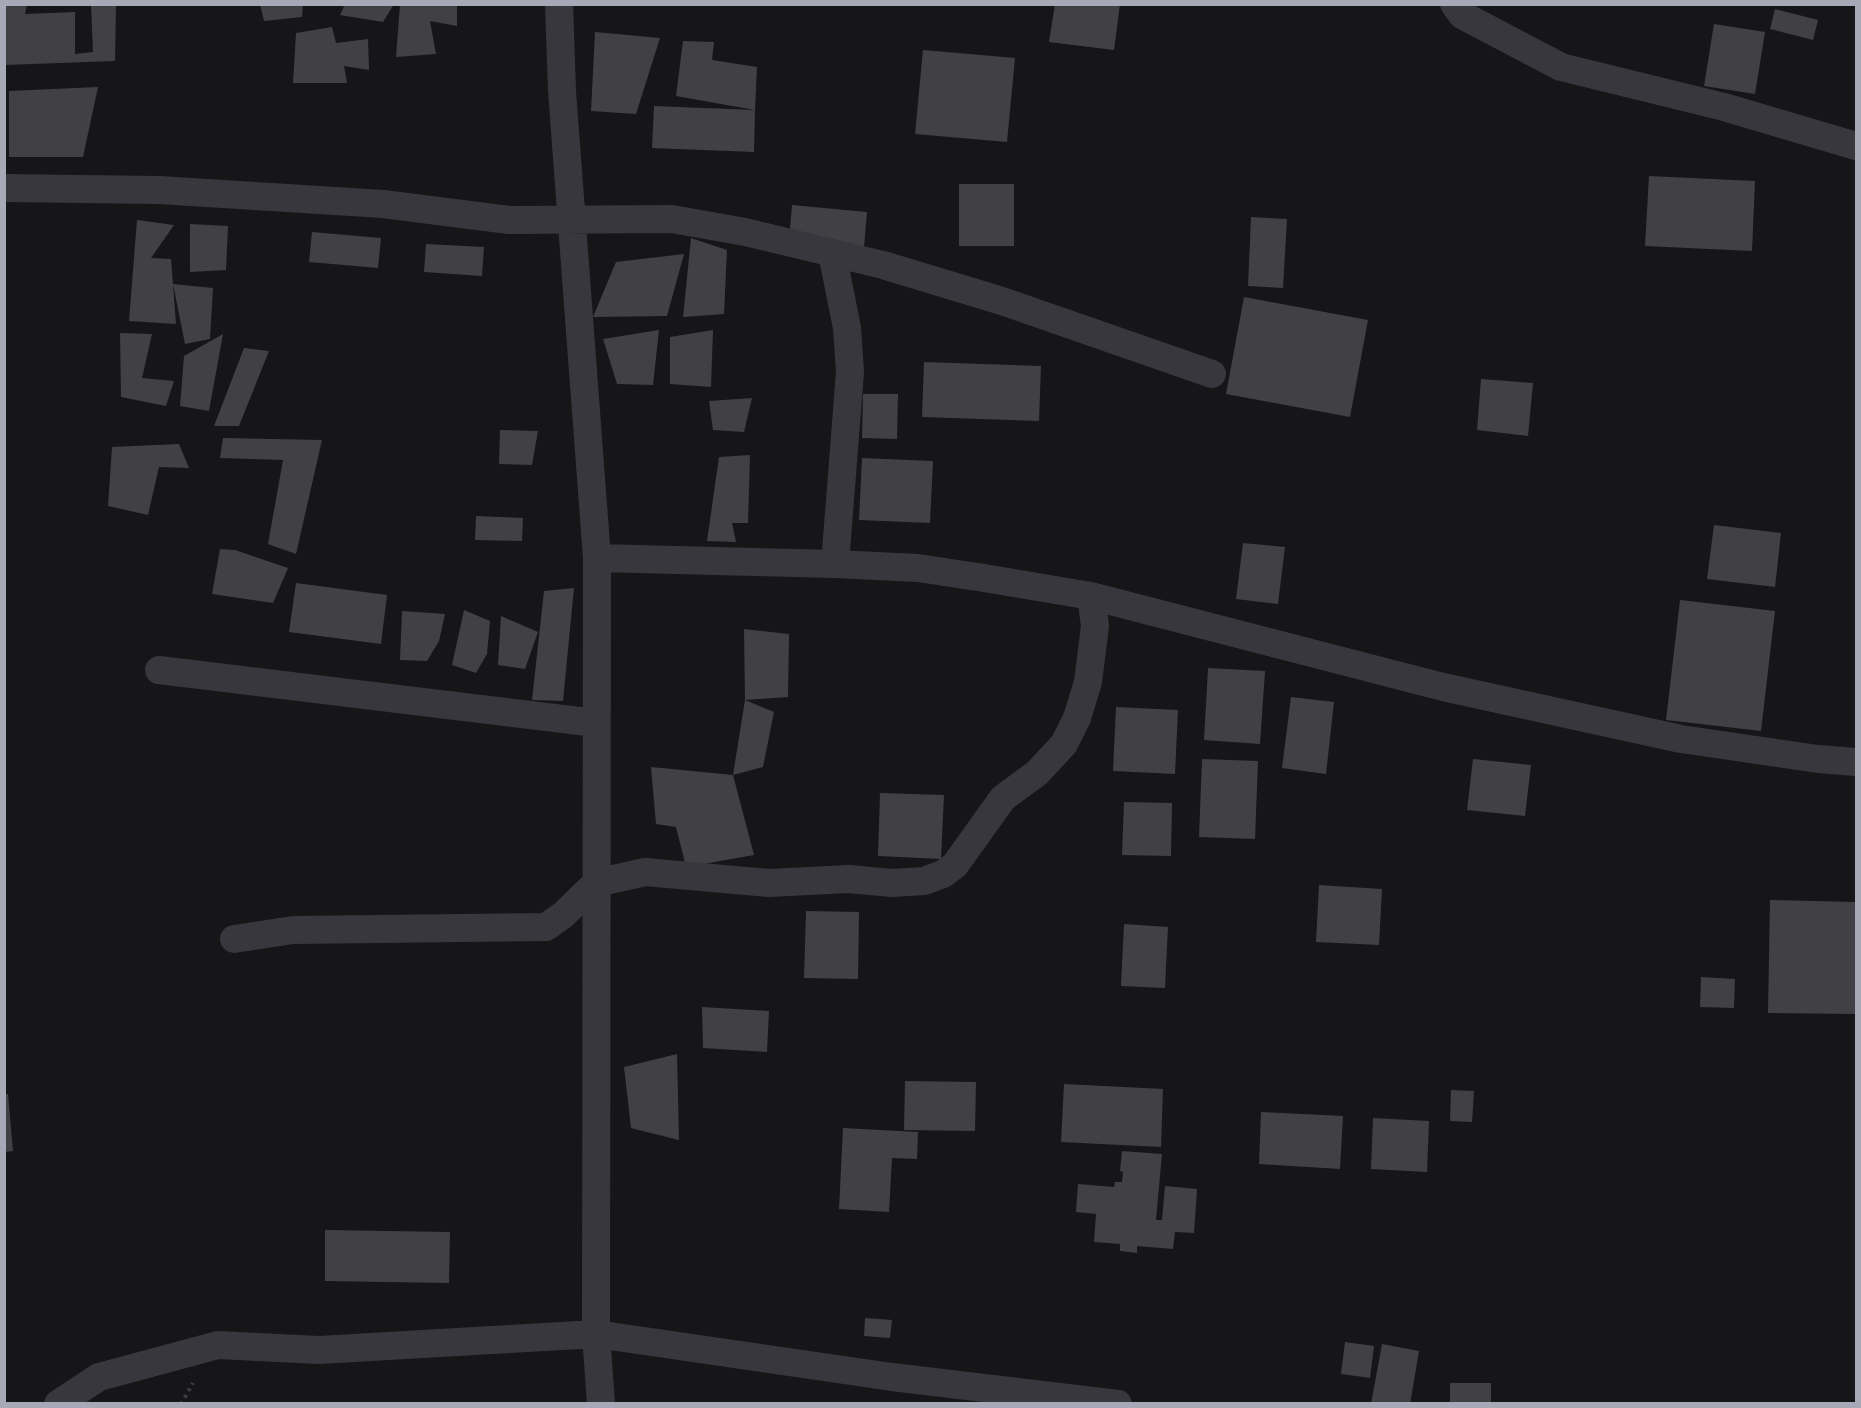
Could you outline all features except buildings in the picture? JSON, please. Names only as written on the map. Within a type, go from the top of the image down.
[{"type":"street","points":[[559,4],[562,92],[597,558],[596,1334],[601,1404]]},
{"type":"street","points":[[1454,4],[1462,15],[1561,67],[1724,107],[1857,146]]},
{"type":"street","points":[[4,188],[159,190],[383,204],[509,220],[672,219],[832,253],[1002,301],[1212,374]]},
{"type":"street","points":[[832,253],[847,328],[850,372],[835,564]]},
{"type":"street","points":[[597,558],[918,568],[1091,596],[1443,687],[1681,739],[1818,759],[1857,762]]},
{"type":"street","points":[[234,939],[293,930],[546,927],[563,915],[596,883],[645,872],[770,883],[849,879],[892,882],[924,881],[943,874],[955,865],[1003,798],[1037,773],[1064,744],[1077,718],[1088,682],[1095,626],[1091,596]]},
{"type":"street","points":[[159,670],[596,723]]},
{"type":"street","points":[[58,1404],[99,1377],[218,1344],[320,1350],[596,1334],[892,1377],[1118,1404]]}]
